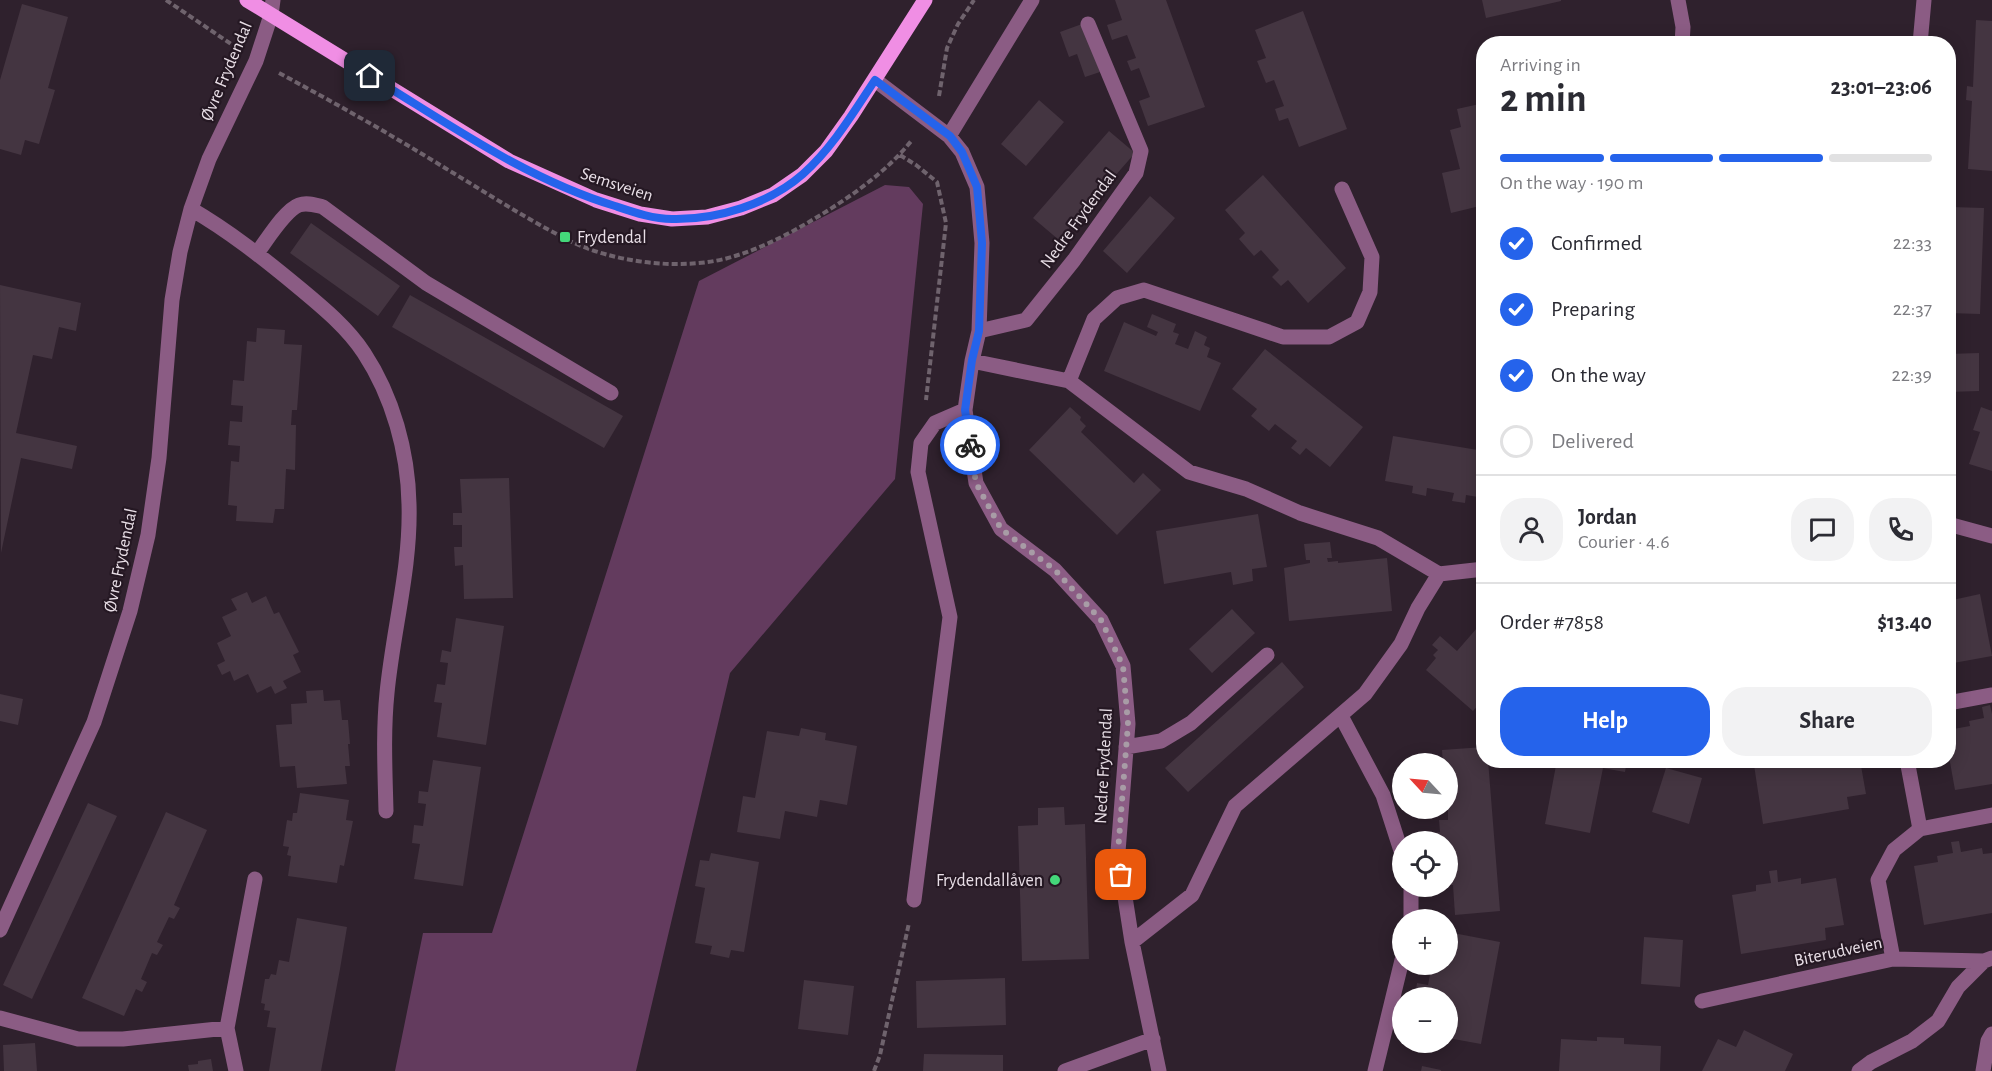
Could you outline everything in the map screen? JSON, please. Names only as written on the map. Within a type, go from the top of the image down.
[{"type":"main road","name":"Semsveien","points":[[247,0],[272,7],[509,161],[596,200],[640,214],[672,219],[707,217],[741,208],[773,195],[792,182],[826,151],[875,80],[925,0]]},
{"type":"street","points":[[950,136],[1032,0]]},
{"type":"street","points":[[1678,0],[1682,36]]},
{"type":"street","points":[[1921,36],[1924,0]]},
{"type":"street","name":"Øvre Frydendal","points":[[0,930],[7,900],[94,722],[130,611],[148,535],[159,458],[172,300],[180,252],[191,209],[209,159],[256,61],[272,7]]},
{"type":"street","name":"Nedre Frydendal","points":[[979,331],[1026,320],[1074,260],[1136,172],[1141,151],[1088,24]]},
{"type":"street","name":"Nedre Frydendal","points":[[875,80],[950,136],[962,152],[977,187],[982,243],[979,331],[972,360],[965,410],[976,483],[1001,529],[1055,570],[1101,620],[1123,666],[1128,724],[1118,852],[1132,942],[1159,1071]]},
{"type":"street","points":[[1069,381],[1094,319],[1117,298],[1144,290],[1283,337],[1329,337],[1357,322],[1370,292],[1372,257],[1342,189]]},
{"type":"street","points":[[257,252],[288,213],[298,205],[310,203],[323,207],[426,283],[610,393]]},
{"type":"street","points":[[191,209],[257,252],[331,315],[364,353],[380,382],[397,424],[405,461],[409,504],[406,561],[387,692],[384,746],[386,811]]},
{"type":"street","points":[[972,360],[1069,381],[1189,472],[1246,489],[1300,513],[1378,538],[1439,574],[1476,569]]},
{"type":"street","points":[[914,900],[950,617],[918,472],[921,443],[935,423],[965,410]]},
{"type":"street","points":[[1956,526],[1992,536]]},
{"type":"street","points":[[1132,942],[1192,895],[1235,806],[1365,694],[1401,644],[1418,608],[1439,574]]},
{"type":"street","points":[[1126,747],[1161,741],[1191,723],[1267,655]]},
{"type":"street","points":[[1956,702],[1992,695]]},
{"type":"street","points":[[1341,716],[1383,795],[1395,831]]},
{"type":"street","points":[[1909,768],[1920,829]]},
{"type":"street","points":[[1893,959],[1878,880],[1894,850],[1920,829],[1992,815]]},
{"type":"street","points":[[236,1071],[227,1028],[255,879]]},
{"type":"street","name":"Biterudveien","points":[[1702,1001],[1893,959],[1988,959]]},
{"type":"street","name":"Biterudveien","points":[[1859,1071],[1870,1062],[1912,1041],[1938,1021],[1958,987],[1988,959]]},
{"type":"street","points":[[1375,1071],[1398,975]]},
{"type":"street","points":[[0,1018],[78,1039],[123,1039],[227,1028]]},
{"type":"street","points":[[1983,1071],[1988,1041],[1992,1034]]},
{"type":"street","points":[[1065,1071],[1153,1039]]},
{"type":"path","points":[[166,0],[256,61],[397,138],[568,240],[601,252],[640,262],[703,262],[733,257],[781,239],[838,205],[900,155],[929,119],[940,93],[948,48],[958,24],[974,0]]},
{"type":"path","points":[[228,55],[232,44]]},
{"type":"path","points":[[900,155],[937,182],[946,223],[921,443]]},
{"type":"path","points":[[874,1071],[880,1055],[914,900]]},
{"type":"shaded area","points":[[885,185],[909,187],[923,204],[895,479],[730,673],[636,1071],[395,1071],[423,933],[492,933],[699,281]]},
{"type":"building","points":[[1115,0],[1166,0],[1205,107],[1148,126],[1139,101],[1150,97],[1139,68],[1131,71],[1127,61],[1136,58],[1127,35],[1112,40],[1107,25],[1122,20]]},
{"type":"building","points":[[1482,0],[1561,0],[1561,1],[1486,18]]},
{"type":"building","points":[[22,4],[68,17],[48,88],[55,90],[39,144],[25,140],[21,155],[0,149],[0,80]]},
{"type":"building","points":[[1303,11],[1347,129],[1299,147],[1288,118],[1279,121],[1275,109],[1284,106],[1274,80],[1266,83],[1257,61],[1266,58],[1255,30]]},
{"type":"building","points":[[1976,20],[1992,21],[1992,171],[1968,169],[1972,101],[1966,100],[1967,86],[1973,87]]},
{"type":"building","points":[[1082,24],[1100,72],[1085,77],[1077,54],[1069,57],[1060,32]]},
{"type":"building","points":[[1039,100],[1064,122],[1026,166],[1001,144]]},
{"type":"building","points":[[1476,105],[1476,207],[1451,213],[1442,173],[1460,169],[1450,130],[1461,127],[1457,109]]},
{"type":"building","points":[[1109,131],[1135,153],[1059,240],[1033,218]]},
{"type":"building","points":[[1263,175],[1346,268],[1308,303],[1288,280],[1281,286],[1272,277],[1279,270],[1261,250],[1254,256],[1239,239],[1245,233],[1225,210]]},
{"type":"building","points":[[1150,196],[1175,218],[1127,273],[1103,251]]},
{"type":"building","points":[[1956,207],[1984,208],[1980,314],[1956,313]]},
{"type":"building","points":[[311,223],[400,286],[378,316],[290,253]]},
{"type":"building","points":[[0,285],[81,303],[76,331],[59,327],[52,359],[33,355],[16,433],[77,446],[72,469],[21,458],[1,553]]},
{"type":"building","points":[[410,295],[623,416],[604,448],[392,327]]},
{"type":"building","points":[[1152,314],[1176,324],[1173,332],[1179,334],[1175,344],[1188,349],[1195,331],[1207,337],[1204,345],[1210,348],[1207,357],[1221,363],[1200,411],[1104,371],[1124,322],[1156,336],[1158,332],[1147,327]]},
{"type":"building","points":[[257,328],[285,330],[284,344],[302,345],[297,410],[292,410],[291,425],[296,425],[295,470],[286,469],[284,509],[275,509],[273,523],[236,521],[237,506],[228,505],[231,461],[239,462],[240,446],[228,445],[230,421],[242,422],[243,406],[231,405],[233,380],[244,381],[247,341],[256,342]]},
{"type":"building","points":[[1265,349],[1363,427],[1330,467],[1306,448],[1300,455],[1291,448],[1297,441],[1275,424],[1269,431],[1251,416],[1257,409],[1232,389]]},
{"type":"building","points":[[1979,353],[1979,391],[1956,392],[1956,354]]},
{"type":"building","points":[[1070,407],[1081,417],[1080,420],[1086,426],[1081,432],[1134,483],[1143,473],[1161,490],[1117,535],[1029,450]]},
{"type":"building","points":[[1981,407],[1992,411],[1992,471],[1969,464],[1980,432],[1973,430]]},
{"type":"building","points":[[1393,436],[1476,450],[1476,497],[1466,495],[1465,503],[1452,501],[1454,493],[1427,488],[1426,496],[1412,493],[1413,486],[1385,481]]},
{"type":"building","points":[[509,478],[513,598],[464,599],[463,565],[455,566],[454,547],[462,547],[462,525],[453,525],[453,513],[462,513],[460,479]]},
{"type":"building","points":[[1258,514],[1267,567],[1252,569],[1253,581],[1233,585],[1231,572],[1164,584],[1156,531]]},
{"type":"building","points":[[1330,542],[1332,558],[1327,558],[1328,562],[1387,558],[1392,611],[1289,621],[1284,568],[1310,563],[1310,560],[1306,560],[1304,544]]},
{"type":"building","points":[[247,592],[252,603],[266,596],[274,614],[279,612],[299,652],[293,655],[301,672],[283,681],[287,688],[275,694],[271,686],[257,693],[248,674],[234,681],[230,671],[222,675],[217,665],[225,661],[217,643],[231,636],[222,617],[237,610],[231,599]]},
{"type":"building","points":[[1980,594],[1992,656],[1956,663],[1956,599]]},
{"type":"building","points":[[1232,609],[1255,633],[1212,673],[1189,649]]},
{"type":"building","points":[[456,618],[504,626],[486,745],[437,737],[442,703],[434,702],[437,684],[445,685],[448,663],[440,662],[442,650],[451,652]]},
{"type":"building","points":[[1476,629],[1476,708],[1473,711],[1426,670],[1436,658],[1433,655],[1438,650],[1432,645],[1440,636],[1457,651]]},
{"type":"building","points":[[1282,662],[1304,687],[1188,792],[1165,768]]},
{"type":"building","points":[[323,690],[324,701],[340,700],[342,720],[348,720],[350,766],[345,766],[347,784],[297,788],[295,766],[280,767],[276,725],[292,724],[291,704],[307,703],[306,691]]},
{"type":"building","points":[[0,694],[23,699],[18,725],[0,721]]},
{"type":"building","points":[[1990,705],[1992,714],[1992,784],[1955,790],[1951,768],[1956,768],[1956,729],[1970,726],[1969,721],[1984,718],[1982,707]]},
{"type":"building","points":[[801,728],[826,733],[825,740],[857,746],[847,805],[820,800],[817,817],[785,811],[780,839],[737,832],[743,796],[755,798],[767,731],[799,736]]},
{"type":"building","points":[[1476,748],[1476,768],[1489,768],[1500,911],[1458,915],[1458,909],[1455,909],[1454,897],[1458,897],[1458,831],[1440,831],[1439,820],[1458,819],[1458,753],[1442,753],[1442,750]]},
{"type":"building","points":[[433,760],[481,767],[463,886],[414,879],[420,844],[412,843],[414,825],[423,826],[426,804],[418,803],[419,791],[428,792]]},
{"type":"building","points":[[1556,768],[1603,768],[1590,833],[1545,824]]},
{"type":"building","points":[[1603,768],[1626,768],[1625,772]]},
{"type":"building","points":[[1666,768],[1702,778],[1689,824],[1652,812]]},
{"type":"building","points":[[1754,768],[1861,768],[1866,794],[1847,797],[1849,809],[1763,824]]},
{"type":"building","points":[[300,793],[349,800],[346,820],[353,821],[344,866],[340,865],[337,883],[288,876],[291,856],[287,855],[289,847],[283,846],[287,820],[292,821],[293,813],[297,813]]},
{"type":"building","points":[[88,803],[117,816],[32,999],[3,985]]},
{"type":"building","points":[[1064,807],[1065,825],[1085,824],[1089,959],[1022,961],[1018,826],[1038,825],[1038,808]]},
{"type":"building","points":[[166,812],[207,830],[174,905],[180,908],[174,919],[169,917],[157,942],[163,945],[157,955],[152,953],[141,979],[147,982],[142,992],[136,989],[124,1016],[82,998]]},
{"type":"building","points":[[1959,841],[1961,852],[1982,848],[1983,854],[1992,853],[1992,913],[1924,925],[1914,866],[1938,862],[1937,856],[1953,853],[1951,842]]},
{"type":"building","points":[[711,853],[759,862],[744,952],[731,950],[729,958],[710,954],[712,946],[695,943],[705,888],[695,886],[700,860],[709,861]]},
{"type":"building","points":[[1777,870],[1778,882],[1801,878],[1801,884],[1836,878],[1844,925],[1825,928],[1826,940],[1741,954],[1732,895],[1756,891],[1756,885],[1771,883],[1769,871]]},
{"type":"building","points":[[297,918],[347,927],[340,969],[321,1071],[269,1071],[276,1028],[267,1027],[270,1011],[264,1010],[265,1004],[261,1003],[265,979],[269,979],[271,974],[276,975],[279,960],[289,962]]},
{"type":"building","points":[[1458,934],[1500,942],[1481,1044],[1458,1040],[1458,987],[1416,987],[1417,983],[1428,985],[1430,975],[1458,975]]},
{"type":"building","points":[[1644,937],[1683,940],[1680,987],[1641,984]]},
{"type":"building","points":[[1005,978],[1006,1025],[917,1028],[916,981]]},
{"type":"building","points":[[804,980],[854,986],[848,1035],[798,1029]]},
{"type":"building","points":[[1744,1030],[1793,1054],[1785,1071],[1702,1071],[1718,1039],[1736,1047]]},
{"type":"building","points":[[1597,1037],[1624,1038],[1624,1044],[1661,1046],[1660,1071],[1559,1071],[1561,1039],[1597,1041]]},
{"type":"building","points":[[35,1043],[37,1071],[4,1071],[3,1045]]},
{"type":"building","points":[[924,1054],[1003,1055],[1003,1071],[923,1071]]},
{"type":"building","points":[[211,1059],[213,1071],[189,1071],[188,1065]]},
{"type":"building","points":[[1422,1066],[1441,1070],[1441,1071],[1421,1071]]},
{"type":"way so far","points":[[970,445],[976,483],[1001,529],[1055,570],[1101,620],[1123,666],[1128,724],[1118,852],[1121,875]]},
{"type":"place","name":"Frydendal","points":[[565,237]]},
{"type":"place","name":"Frydendallåven","points":[[1055,880]]},
{"type":"route","points":[[370,76],[509,161],[554,183],[640,214],[672,219],[707,217],[741,208],[773,195],[802,175],[826,151],[875,80],[950,136],[962,152],[977,187],[982,243],[979,331],[972,360],[965,410],[970,445]]}]
